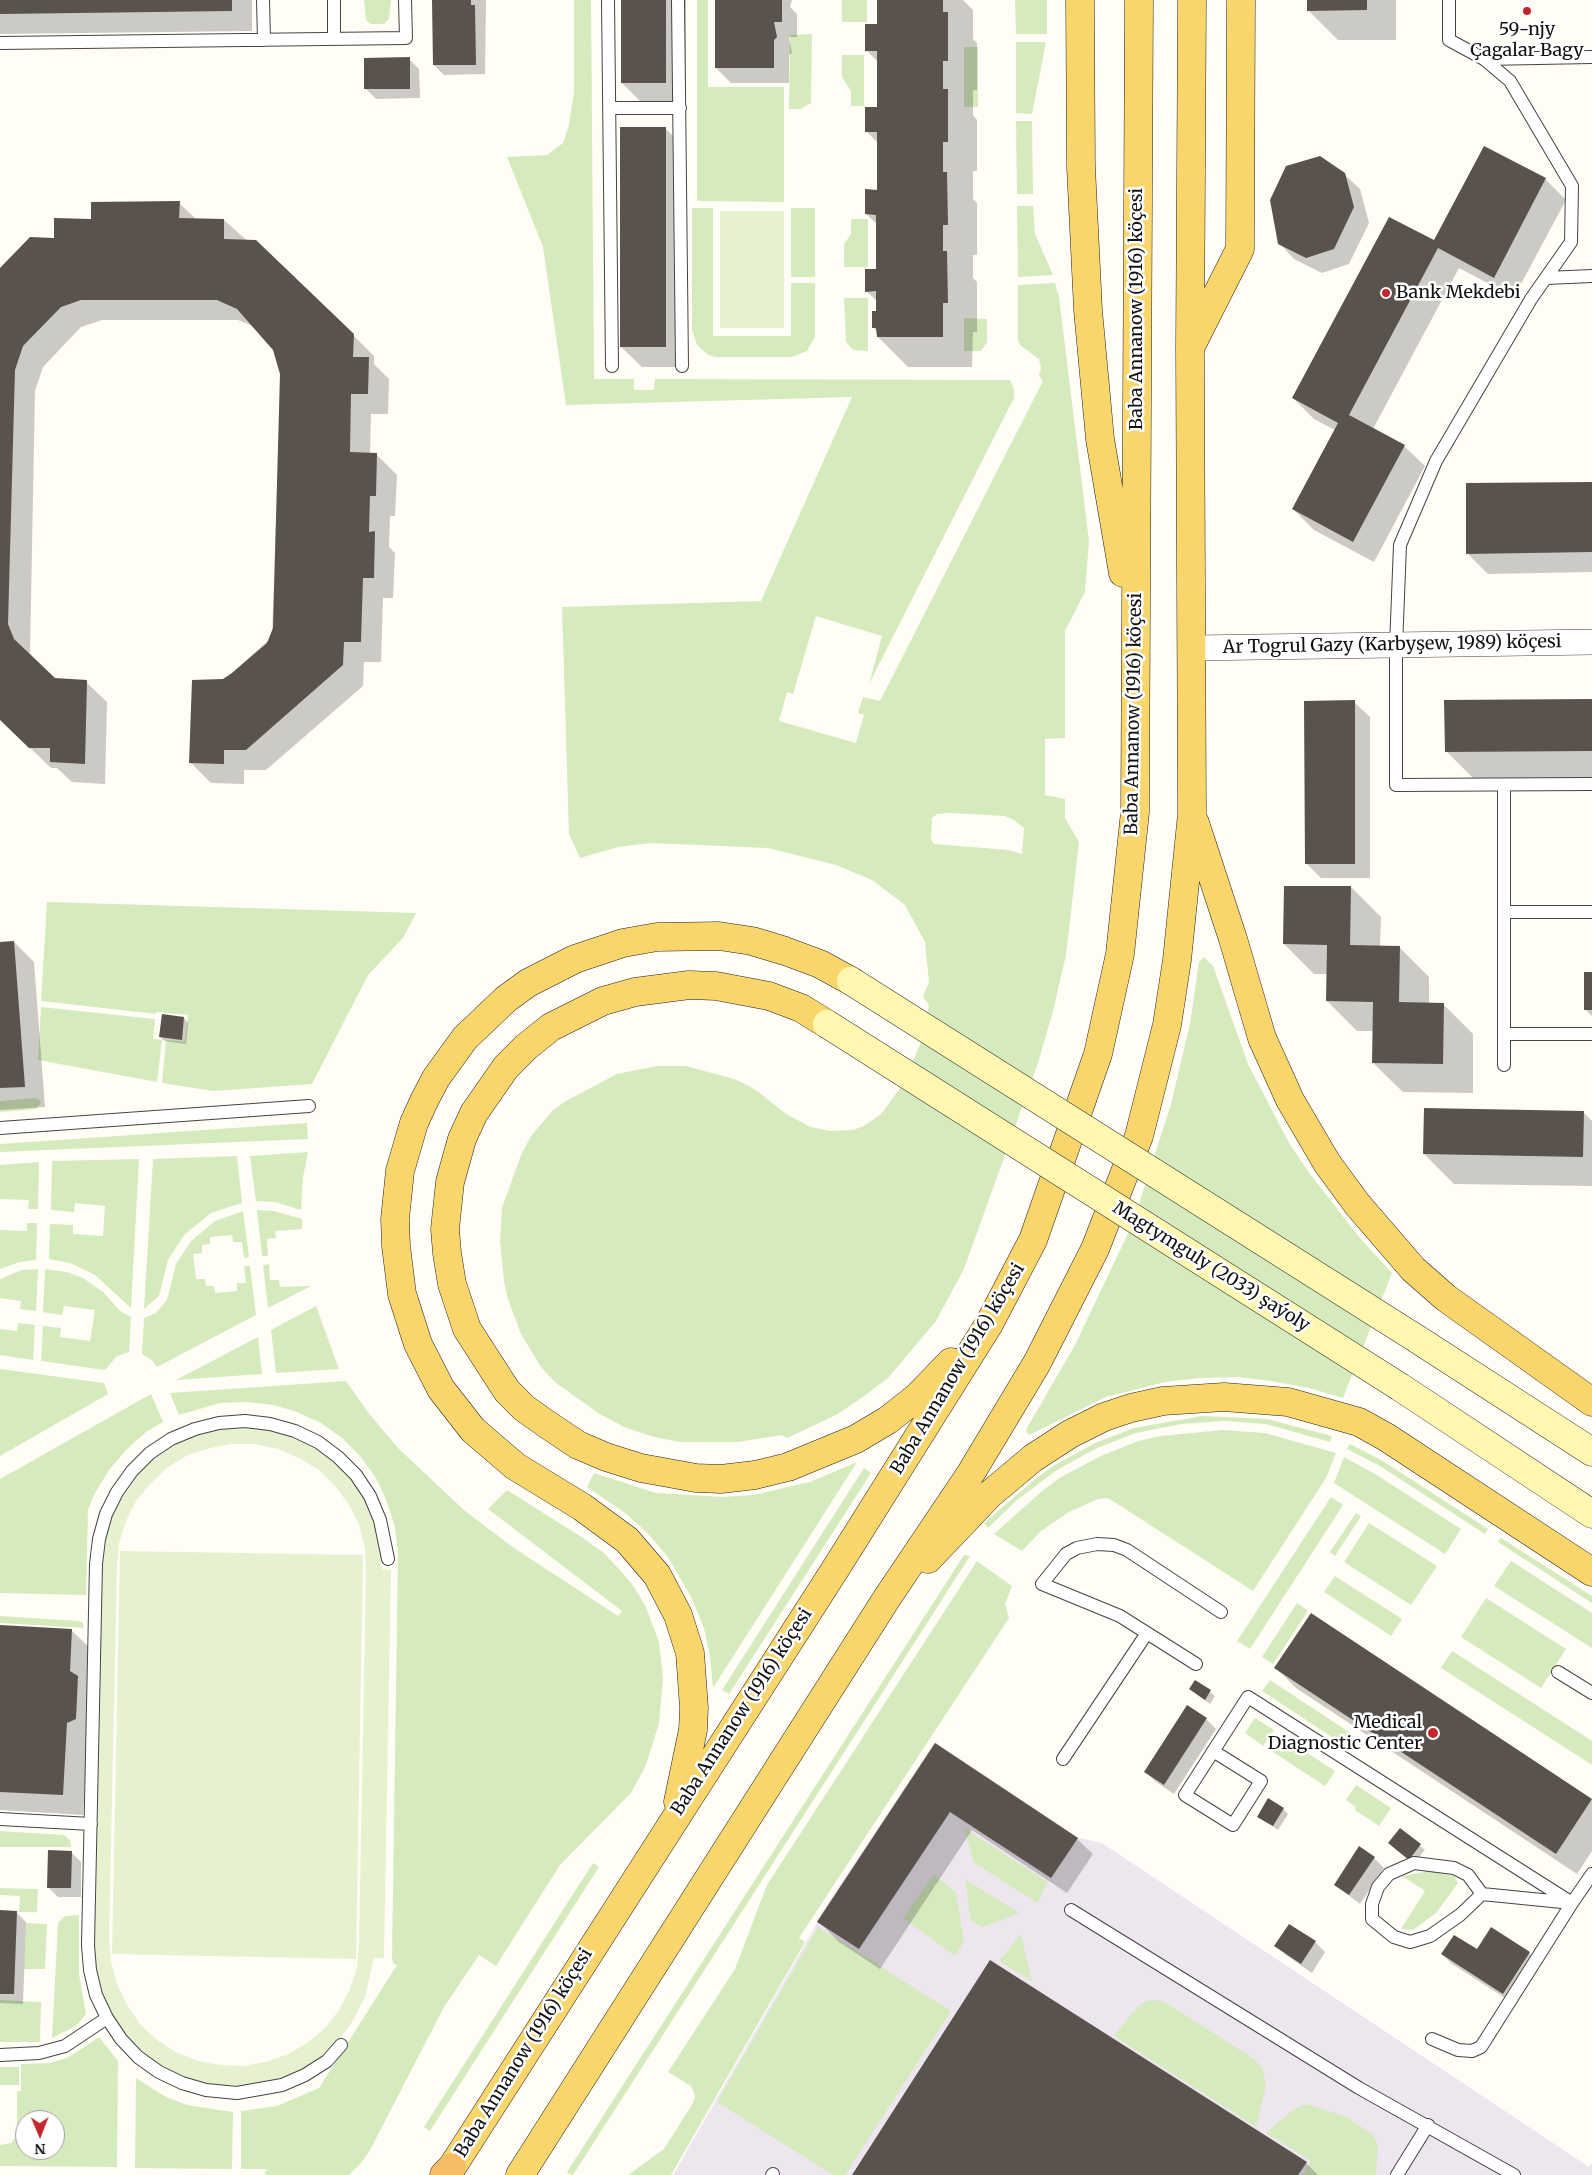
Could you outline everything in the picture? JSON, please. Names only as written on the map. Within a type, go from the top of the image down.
[{"type":"main road","points":[[1080,0],[1081,167],[1088,310],[1100,439],[1135,644]]},
{"type":"main road","name":"Baba Annanow (1916) köçesi","points":[[447,2172],[841,1560],[989,1324],[1014,1281],[1040,1222],[1085,1094],[1108,1015],[1120,954],[1135,812],[1139,0]]},
{"type":"main road","points":[[520,2175],[887,1598],[971,1472],[1036,1363],[1095,1249],[1139,1136],[1166,1025],[1177,960],[1192,814],[1193,648],[1190,348],[1192,0]]},
{"type":"main road","points":[[1190,348],[1240,249],[1241,0]]},
{"type":"main road","points":[[1192,814],[1233,939],[1262,1038],[1290,1100],[1327,1163],[1357,1204],[1413,1269],[1446,1298],[1592,1402]]},
{"type":"main road","points":[[676,1816],[692,1730],[694,1708],[690,1653],[678,1614],[657,1575],[628,1540],[582,1508],[515,1466],[473,1430],[441,1389],[418,1344],[402,1294],[396,1246],[397,1192],[400,1170],[414,1123],[441,1071],[465,1038],[506,999],[528,983],[575,959],[623,943],[657,937],[719,936],[752,941],[820,964],[851,981],[1592,1452]]},
{"type":"main road","name":"Magtymguly (2033) şaýoly","points":[[989,1324],[917,1397],[888,1420],[856,1439],[788,1467],[721,1479],[668,1474],[615,1460],[578,1445],[548,1425],[513,1397],[492,1370],[467,1329],[452,1284],[445,1229],[450,1182],[462,1139],[474,1113],[506,1067],[526,1047],[551,1027],[603,1001],[635,992],[689,985],[716,986],[769,996],[801,1008],[827,1024],[1400,1387],[1592,1514]]},
{"type":"main road","points":[[887,1598],[956,1531],[989,1495],[1033,1458],[1070,1434],[1104,1417],[1131,1408],[1163,1401],[1224,1397],[1288,1402],[1359,1422],[1386,1437],[1592,1572]]},
{"type":"street","name":"Ar Togrul Gazy (Karbyşew, 1989) köçesi","points":[[1193,648],[1396,647],[1592,642]]},
{"type":"lane","points":[[263,0],[264,40]]},
{"type":"lane","points":[[334,0],[334,39]]},
{"type":"lane","points":[[0,44],[406,38],[405,0]]},
{"type":"lane","points":[[608,0],[612,366]]},
{"type":"lane","points":[[678,0],[682,366]]},
{"type":"lane","points":[[1449,0],[1449,40],[1484,58],[1510,81],[1572,186],[1571,242],[1546,278],[1436,461],[1400,545],[1396,647],[1396,785],[1592,784]]},
{"type":"lane","points":[[1484,58],[1592,57]]},
{"type":"lane","points":[[609,108],[680,108]]},
{"type":"lane","points":[[1546,278],[1592,276]]},
{"type":"lane","points":[[1504,785],[1504,1065]]},
{"type":"lane","points":[[1504,912],[1592,912]]},
{"type":"lane","points":[[1504,1034],[1592,1034]]},
{"type":"lane","points":[[0,1128],[309,1106]]},
{"type":"lane","points":[[341,2045],[327,2061],[305,2075],[282,2085],[257,2091],[237,2093],[206,2090],[182,2083],[159,2072],[138,2057],[121,2039],[107,2018],[96,1995],[90,1970],[88,1945],[98,1539],[106,1514],[117,1492],[132,1471],[150,1454],[171,1439],[195,1429],[219,1423],[245,1421],[270,1424],[295,1431],[318,1442],[338,1457],[356,1476],[370,1496],[380,1520],[388,1558]]},
{"type":"lane","points":[[1196,1664],[1120,1616],[1042,1584],[1066,1554],[1077,1548],[1097,1544],[1114,1545],[1127,1550],[1221,1612]]},
{"type":"lane","points":[[1063,1759],[1147,1633]]},
{"type":"lane","points":[[1558,1672],[1592,1693]]},
{"type":"lane","points":[[1213,1751],[1261,1781],[1233,1825],[1185,1795],[1213,1751],[1248,1697],[1572,1903]]},
{"type":"lane","points":[[0,1819],[91,1824]]},
{"type":"lane","points":[[1482,1894],[1460,1915],[1430,1936],[1410,1942],[1394,1937],[1372,1919],[1372,1904],[1378,1887],[1389,1874],[1414,1863],[1454,1868],[1468,1876],[1482,1894],[1572,1903]]},
{"type":"lane","points":[[1432,2039],[1458,2050],[1472,2051],[1481,2047],[1592,1874]]},
{"type":"lane","points":[[1071,1910],[1359,2088],[1428,2125],[1514,2175]]},
{"type":"lane","points":[[0,2055],[51,2051],[80,2038],[107,2018]]},
{"type":"lane","points":[[1397,2175],[1428,2125]]},
{"type":"shaded area","points":[[935,1742],[1079,1838],[1102,1843],[1589,2167],[1592,2162],[1592,2175],[673,2175],[817,1923],[816,1921]]},
{"type":"green space","points":[[364,0],[391,0],[389,19],[384,24],[371,24],[366,20]]},
{"type":"green space","points":[[574,0],[591,0],[594,379],[634,379],[634,390],[654,390],[655,379],[1010,380],[1014,389],[1014,398],[869,684],[882,636],[816,616],[793,694],[787,692],[779,721],[856,743],[864,715],[858,713],[863,697],[880,701],[1043,381],[1039,376],[1041,368],[1039,359],[1021,346],[1018,341],[1018,285],[1055,283],[1059,297],[1089,541],[1085,592],[1065,631],[1065,738],[1045,739],[1045,795],[1065,799],[1065,818],[1079,842],[1066,955],[1053,1011],[1038,1063],[964,1269],[936,1321],[888,1378],[836,1415],[787,1438],[782,1435],[738,1442],[681,1442],[654,1437],[624,1427],[598,1413],[555,1382],[541,1367],[521,1334],[508,1299],[504,1281],[500,1241],[502,1208],[521,1155],[531,1136],[553,1110],[566,1101],[617,1074],[657,1066],[686,1066],[734,1079],[745,1084],[756,1090],[786,1114],[811,1127],[830,1131],[853,1130],[864,1126],[881,1114],[904,1083],[921,1042],[929,1005],[923,997],[929,982],[925,942],[905,905],[872,880],[836,865],[768,848],[650,843],[618,847],[580,858],[569,834],[562,607],[761,601],[852,397],[566,405],[543,247],[507,157],[547,155],[563,143],[569,125],[574,92]],"holes":[[[937,814],[1005,816],[1024,828],[1022,854],[1008,850],[934,844],[931,839],[932,818]]]},
{"type":"green space","points":[[697,0],[708,0],[708,87],[784,87],[784,202],[697,201]]},
{"type":"green space","points":[[842,0],[867,0],[867,22],[842,22]]},
{"type":"green space","points":[[1015,0],[1047,0],[1047,34],[1016,34]]},
{"type":"green space","points":[[812,34],[811,103],[801,109],[789,109],[790,35]]},
{"type":"green space","points":[[1016,42],[1046,42],[1032,114],[1016,113]]},
{"type":"green space","points":[[964,47],[978,47],[978,107],[964,107]]},
{"type":"green space","points":[[842,55],[864,55],[864,106],[851,106],[851,91],[842,77]]},
{"type":"green space","points":[[1016,121],[1032,121],[1033,194],[1017,194]]},
{"type":"green space","points":[[1017,206],[1033,206],[1035,234],[1053,275],[1018,277]]},
{"type":"green space","points":[[692,208],[713,208],[713,336],[791,336],[791,283],[815,283],[815,337],[807,351],[792,357],[715,357],[708,355],[697,345],[692,330]]},
{"type":"green space","points":[[791,208],[815,208],[815,277],[791,277]]},
{"type":"green space","points":[[720,211],[784,211],[784,328],[720,328]]},
{"type":"green space","points":[[851,219],[868,219],[868,267],[844,267],[844,244],[851,234]]},
{"type":"green space","points":[[844,298],[868,298],[868,351],[853,350],[846,342]]},
{"type":"green space","points":[[964,318],[987,319],[987,342],[981,351],[964,351]]},
{"type":"green space","points":[[47,902],[416,913],[403,938],[368,975],[312,1084],[213,1091],[162,1083],[166,1040],[185,1042],[188,1015],[156,1012],[156,1014],[41,1001]]},
{"type":"green space","points":[[1204,957],[1213,966],[1248,1064],[1289,1143],[1310,1174],[1359,1237],[1392,1273],[1343,1398],[1309,1388],[1238,1377],[1199,1378],[1165,1382],[1106,1397],[1029,1435],[1026,1432],[1027,1428],[1075,1345],[1133,1223],[1171,1104],[1190,1024],[1199,962]]},
{"type":"green space","points":[[41,1007],[155,1019],[153,1039],[162,1040],[157,1082],[38,1060]]},
{"type":"green space","points":[[39,1099],[41,1103],[36,1109],[0,1112],[0,1101]]},
{"type":"green space","points":[[307,1123],[308,1139],[0,1152],[0,1144]]},
{"type":"green space","points":[[308,1152],[303,1177],[301,1210],[275,1202],[256,1201],[250,1156]]},
{"type":"green space","points":[[237,1156],[242,1203],[211,1213],[184,1235],[168,1260],[159,1296],[144,1309],[153,1159]]},
{"type":"green space","points":[[139,1159],[131,1308],[95,1275],[70,1263],[49,1259],[50,1224],[73,1225],[73,1234],[103,1236],[105,1206],[75,1203],[74,1212],[51,1210],[52,1161]]},
{"type":"green space","points":[[39,1162],[38,1209],[28,1209],[29,1200],[0,1199],[0,1165]]},
{"type":"green space","points":[[257,1210],[274,1211],[302,1219],[302,1229],[275,1231],[276,1238],[267,1239],[268,1256],[262,1256]]},
{"type":"green space","points":[[243,1211],[249,1257],[244,1258],[242,1242],[233,1242],[232,1235],[210,1237],[210,1244],[202,1245],[202,1253],[193,1254],[196,1279],[205,1279],[206,1286],[214,1286],[215,1293],[237,1291],[237,1283],[246,1283],[244,1266],[250,1266],[256,1315],[157,1367],[153,1361],[142,1354],[144,1318],[156,1313],[167,1300],[176,1264],[191,1241],[215,1221]]},
{"type":"green space","points":[[27,1223],[37,1223],[36,1260],[20,1262],[0,1269],[0,1230],[27,1231]]},
{"type":"green space","points":[[269,1264],[270,1280],[279,1280],[280,1287],[311,1286],[268,1308],[263,1265]]},
{"type":"green space","points":[[38,1269],[36,1311],[20,1309],[21,1301],[0,1298],[0,1279],[22,1270]]},
{"type":"green space","points":[[45,1269],[67,1272],[83,1278],[103,1292],[120,1311],[131,1317],[129,1352],[117,1356],[105,1370],[41,1361],[43,1326],[61,1328],[60,1337],[90,1341],[95,1310],[64,1306],[62,1315],[43,1312]]},
{"type":"green space","points":[[316,1306],[339,1369],[276,1373],[271,1330]]},
{"type":"green space","points":[[18,1323],[35,1325],[33,1360],[0,1355],[0,1329],[17,1331]]},
{"type":"green space","points":[[258,1337],[262,1374],[176,1380]]},
{"type":"green space","points":[[0,1369],[104,1383],[108,1394],[0,1456]]},
{"type":"green space","points":[[346,1381],[370,1415],[399,1449],[465,1511],[514,1548],[618,1616],[622,1611],[488,1509],[507,1490],[583,1538],[604,1553],[617,1567],[632,1584],[645,1605],[659,1642],[663,1678],[659,1723],[646,1765],[631,1793],[560,1865],[496,1966],[479,1955],[444,2007],[369,2152],[361,2163],[349,2175],[264,2175],[267,2169],[241,2169],[241,2111],[277,2106],[319,2088],[397,1965],[393,1964],[392,1958],[398,1553],[395,1527],[387,1502],[376,1478],[361,1457],[342,1438],[321,1423],[297,1412],[274,1405],[247,1402],[220,1403],[179,1415],[170,1393]]},
{"type":"green space","points":[[151,1394],[163,1422],[146,1432],[126,1450],[109,1470],[95,1493],[88,1510],[86,1595],[0,1593],[0,1479]]},
{"type":"green space","points":[[1202,1416],[1267,1419],[1332,1436],[1330,1442],[1266,1424],[1224,1421],[1181,1424],[1136,1433],[1097,1448],[1057,1470],[1017,1500],[988,1528],[984,1523],[1053,1466],[1095,1443],[1134,1428]]},
{"type":"green space","points":[[221,1429],[269,1430],[292,1437],[315,1448],[334,1462],[351,1479],[365,1500],[375,1522],[380,1545],[382,1569],[391,1570],[384,1958],[374,1958],[365,1997],[354,2019],[340,2039],[322,2056],[302,2070],[280,2079],[256,2085],[232,2087],[208,2084],[184,2077],[162,2067],[126,2035],[112,2015],[102,1992],[96,1969],[95,1944],[102,1564],[105,1540],[112,1517],[122,1495],[137,1475],[154,1459],[174,1445],[197,1435]],"holes":[[[232,1444],[255,1444],[278,1449],[299,1458],[319,1470],[335,1486],[349,1505],[359,1525],[365,1548],[359,1944],[357,1967],[350,1989],[339,2010],[325,2028],[307,2043],[288,2054],[266,2062],[243,2066],[220,2065],[198,2061],[176,2052],[157,2040],[140,2024],[127,2005],[117,1984],[111,1962],[109,1939],[119,1543],[126,1521],[136,1501],[168,1467],[188,1455],[210,1448]]]},
{"type":"green space","points":[[1223,1430],[1265,1433],[1336,1453],[1326,1478],[1253,1591],[1108,1498],[1098,1499],[1069,1512],[1041,1531],[1022,1551],[994,1534],[1042,1491],[1061,1477],[1101,1456],[1138,1441],[1160,1436]]},
{"type":"green space","points":[[1350,1444],[1383,1461],[1488,1529],[1485,1534],[1380,1466],[1347,1449]]},
{"type":"green space","points":[[1344,1457],[1375,1474],[1461,1529],[1445,1554],[1334,1483]]},
{"type":"green space","points":[[857,1462],[713,1688],[710,1656],[704,1628],[691,1597],[668,1557],[628,1515],[587,1487],[594,1473],[656,1493],[723,1497],[753,1495],[810,1482]]},
{"type":"green space","points":[[864,1468],[871,1473],[729,1694],[722,1690]]},
{"type":"green space","points":[[1331,1497],[1343,1505],[1250,1649],[1237,1641]]},
{"type":"green space","points":[[1356,1513],[1361,1516],[1335,1556],[1330,1552]]},
{"type":"green space","points":[[1369,1523],[1437,1566],[1411,1605],[1344,1562]]},
{"type":"green space","points":[[1501,1538],[1592,1596],[1592,1603],[1498,1542]]},
{"type":"green space","points":[[120,1551],[363,1555],[356,1959],[112,1954]]},
{"type":"green space","points":[[964,1555],[970,1556],[573,2175],[571,2175],[567,2172]]},
{"type":"green space","points":[[977,1561],[1012,1586],[1005,1604],[1009,1618],[799,1938],[805,1942],[671,2175],[628,2175],[664,2149],[693,2103],[695,2096],[691,2086],[668,2072],[735,1969],[767,1885]]},
{"type":"green space","points":[[1511,1561],[1592,1613],[1592,1648],[1494,1586]]},
{"type":"green space","points":[[1335,1576],[1402,1619],[1391,1636],[1324,1592]]},
{"type":"green space","points":[[1486,1598],[1566,1649],[1541,1688],[1461,1637]]},
{"type":"green space","points":[[1297,1603],[1308,1611],[1273,1664],[1262,1657]]},
{"type":"green space","points":[[0,1616],[79,1621],[83,1623],[84,1628],[0,1623]]},
{"type":"green space","points":[[1452,1651],[1592,1741],[1592,1765],[1441,1668]]},
{"type":"green space","points":[[1270,1680],[1349,1732],[1341,1743],[1262,1691]]},
{"type":"green space","points":[[1255,1718],[1274,1730],[1263,1746],[1245,1733]]},
{"type":"green space","points":[[1283,1737],[1335,1771],[1325,1786],[1273,1752]]},
{"type":"green space","points":[[1356,1785],[1391,1808],[1379,1826],[1355,1810],[1356,1807],[1346,1800]]},
{"type":"green space","points":[[965,1829],[1048,1882],[1037,1903],[973,1862]]},
{"type":"green space","points":[[0,1831],[64,1835],[70,1840],[71,1847],[0,1847]]},
{"type":"green space","points":[[593,1863],[599,1867],[430,2131],[424,2127]]},
{"type":"green space","points":[[1429,1871],[1454,1876],[1458,1883],[1436,1913],[1413,1930],[1401,1929],[1425,1891],[1402,1876]]},
{"type":"green space","points":[[934,1874],[956,1892],[964,1941],[955,1956],[903,1918]]},
{"type":"green space","points":[[965,1879],[1019,1913],[983,1927],[971,1921]]},
{"type":"green space","points":[[0,1888],[38,1889],[37,1912],[19,1912],[20,1896],[0,1895]]},
{"type":"green space","points":[[79,1915],[79,1974],[86,2014],[76,2026],[52,2038],[58,1923],[65,1916]]},
{"type":"green space","points":[[26,1923],[47,1924],[45,1969],[24,1969]]},
{"type":"green space","points":[[818,1927],[951,2011],[845,2175],[833,2175],[717,2102]]},
{"type":"green space","points":[[1021,1934],[1032,1981],[999,1961]]},
{"type":"green space","points":[[0,2000],[41,2002],[40,2042],[0,2042]]},
{"type":"green space","points":[[1157,2000],[1168,2004],[1254,2059],[1262,2068],[1266,2085],[1256,2127],[1114,2036],[1138,2006],[1147,2001]]},
{"type":"green space","points":[[99,2037],[118,2061],[117,2167],[0,2166],[0,2145],[11,2143],[15,2138],[15,2160],[65,2160],[65,2110],[17,2110],[17,2091],[21,2091],[21,2064],[50,2063],[69,2057]]},
{"type":"green space","points":[[0,2067],[19,2067],[19,2085],[0,2085]]},
{"type":"green space","points":[[136,2078],[166,2097],[187,2105],[233,2112],[232,2169],[135,2168]]},
{"type":"green space","points":[[1307,2104],[1347,2117],[1373,2135],[1378,2145],[1376,2175],[1303,2175],[1311,2161],[1266,2133],[1294,2109]]},
{"type":"building","points":[[0,0],[232,0],[232,11],[0,14]]},
{"type":"building","points":[[432,0],[471,0],[471,5],[475,5],[476,65],[433,65]]},
{"type":"building","points":[[621,0],[666,0],[666,83],[621,83]]},
{"type":"building","points":[[715,0],[782,0],[782,22],[774,22],[777,37],[774,40],[774,68],[715,68]]},
{"type":"building","points":[[877,0],[943,0],[943,12],[948,12],[948,61],[943,61],[943,89],[948,89],[948,142],[943,142],[943,172],[947,172],[948,225],[943,225],[943,251],[947,251],[948,303],[943,303],[943,337],[877,337],[876,328],[872,328],[872,311],[876,311],[876,291],[865,292],[865,269],[876,269],[876,215],[865,214],[865,189],[877,190],[877,132],[865,132],[865,107],[877,107],[877,51],[865,51],[865,24],[877,24]]},
{"type":"building","points":[[1307,0],[1367,0],[1367,10],[1307,11]]},
{"type":"building","points":[[410,57],[410,89],[364,89],[364,58]]},
{"type":"building","points":[[620,127],[666,127],[666,347],[620,347]]},
{"type":"building","points":[[1484,146],[1546,178],[1494,278],[1438,248],[1349,415],[1405,445],[1353,542],[1292,509],[1338,423],[1292,398],[1389,217],[1434,240]]},
{"type":"building","points":[[1320,156],[1345,173],[1354,207],[1334,249],[1306,258],[1278,244],[1270,200],[1286,166]]},
{"type":"building","points":[[180,201],[179,218],[224,219],[224,239],[256,240],[354,334],[353,357],[369,357],[368,394],[351,394],[350,452],[377,453],[376,496],[370,496],[369,532],[375,531],[374,578],[363,578],[361,642],[344,642],[343,665],[246,750],[224,750],[224,764],[189,763],[192,680],[223,679],[267,643],[273,628],[280,374],[273,350],[237,309],[217,300],[81,300],[61,307],[23,346],[15,370],[8,624],[14,639],[55,678],[87,680],[85,764],[50,762],[50,748],[29,748],[0,720],[0,268],[30,237],[54,238],[54,218],[91,219],[91,202]]},
{"type":"building","points":[[1592,482],[1592,552],[1466,554],[1466,483]]},
{"type":"building","points":[[1592,699],[1592,751],[1445,752],[1444,700]]},
{"type":"building","points":[[1355,700],[1355,864],[1305,864],[1304,701]]},
{"type":"building","points":[[1284,886],[1351,886],[1350,945],[1400,946],[1399,1002],[1444,1003],[1443,1064],[1372,1063],[1373,1002],[1326,1001],[1327,945],[1283,944]]},
{"type":"building","points":[[14,941],[25,1087],[0,1088],[0,942]]},
{"type":"building","points":[[1584,972],[1592,972],[1592,1010],[1584,1010]]},
{"type":"building","points":[[162,1014],[184,1017],[182,1040],[159,1037]]},
{"type":"building","points":[[1424,1108],[1584,1111],[1583,1157],[1423,1154]]},
{"type":"building","name":"Medical Diagnostic Center","points":[[1311,1613],[1592,1799],[1556,1854],[1274,1668]]},
{"type":"building","points":[[0,1625],[72,1629],[70,1671],[78,1676],[76,1719],[67,1723],[63,1795],[0,1792]]},
{"type":"building","points":[[1195,1680],[1211,1690],[1205,1700],[1189,1689]]},
{"type":"building","points":[[1187,1705],[1207,1718],[1164,1785],[1144,1772]]},
{"type":"building","points":[[935,1743],[1078,1838],[1051,1878],[950,1812],[859,1949],[817,1922]]},
{"type":"building","points":[[1268,1798],[1284,1808],[1273,1826],[1257,1817]]},
{"type":"building","points":[[1400,1828],[1421,1844],[1409,1860],[1388,1843]]},
{"type":"building","points":[[1359,1846],[1375,1857],[1349,1895],[1334,1885]]},
{"type":"building","points":[[48,1850],[72,1851],[71,1888],[47,1888]]},
{"type":"building","points":[[0,1910],[17,1911],[14,1994],[0,1994]]},
{"type":"building","points":[[1289,1924],[1316,1941],[1301,1964],[1274,1946]]},
{"type":"building","points":[[1491,1927],[1530,1952],[1503,1994],[1441,1954],[1454,1935],[1477,1949]]},
{"type":"building","points":[[990,1960],[1307,2162],[1298,2175],[852,2175]]},
{"type":"place","name":"59-njy Çagalar Bagy","points":[[1527,11]]},
{"type":"place","name":"Bank Mekdebi","points":[[1386,293]]},
{"type":"place","name":"Medical Diagnostic Center","points":[[1433,1733]]}]
